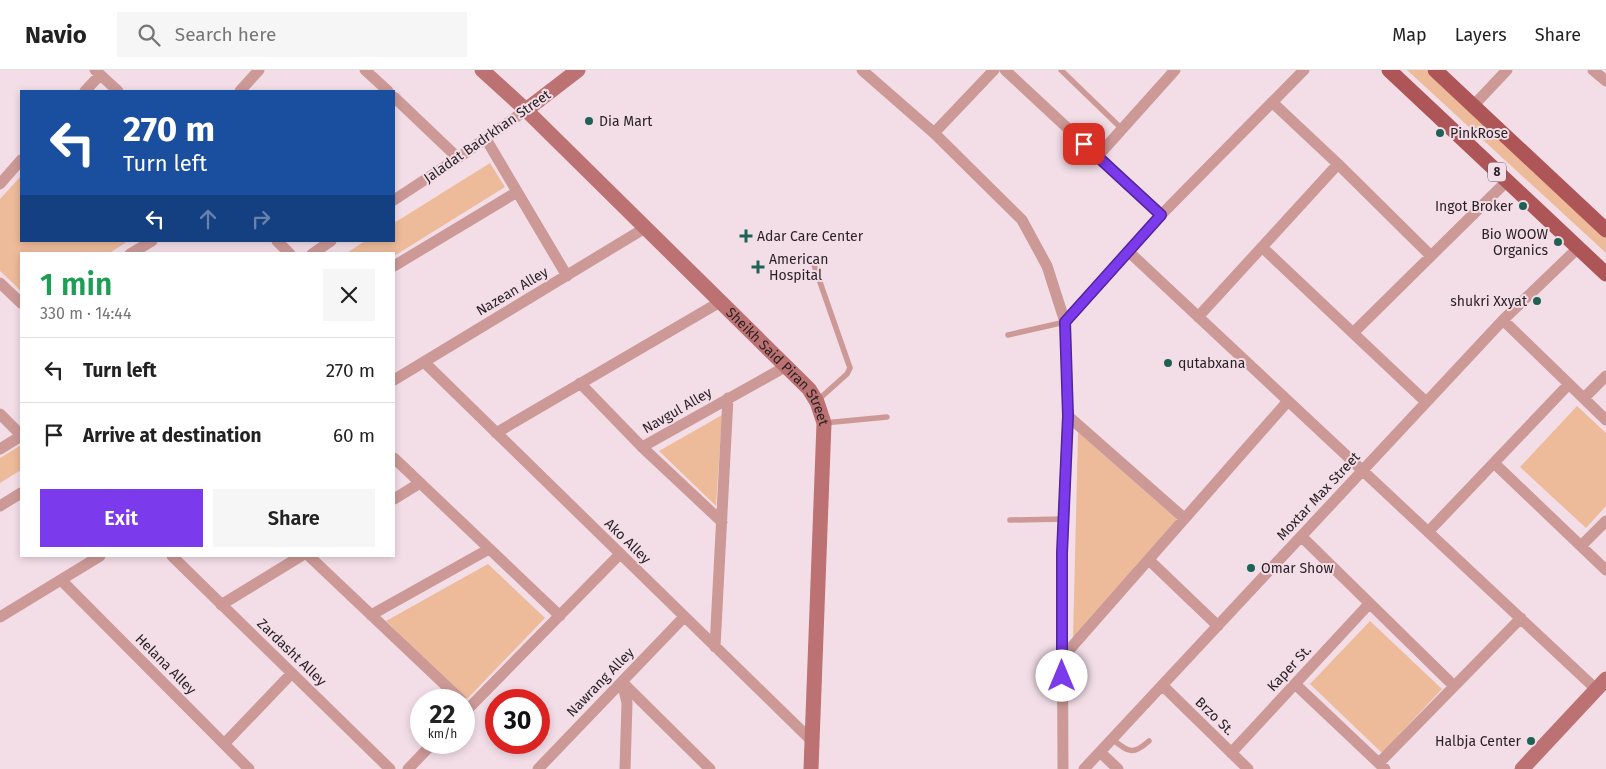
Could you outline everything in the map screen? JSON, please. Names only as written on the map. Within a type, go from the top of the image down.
[{"type":"main road","name":"8","points":[[1389,70],[1606,274]]},
{"type":"main road","name":"8","points":[[1435,70],[1606,230]]},
{"type":"street","points":[[241,90],[260,70]]},
{"type":"street","points":[[365,70],[387,90]]},
{"type":"street","name":"Sheikh Said Piran Street","points":[[482,70],[526,110],[809,390],[816,402],[824,423],[811,769]]},
{"type":"street","points":[[934,134],[994,70]]},
{"type":"street","points":[[1005,70],[1161,215]]},
{"type":"street","points":[[1097,157],[1176,70]]},
{"type":"street","points":[[1065,322],[1161,215],[1304,70]]},
{"type":"street","points":[[1473,106],[1507,70]]},
{"type":"street","points":[[1593,70],[1606,81]]},
{"type":"street","points":[[86,90],[98,72],[117,90]]},
{"type":"street","name":"Jaladat Badrkhan Street","points":[[395,199],[486,139],[526,110],[572,72]]},
{"type":"street","points":[[869,72],[1022,220],[1047,266],[1065,322],[1068,416],[1062,658],[1063,769]]},
{"type":"street","points":[[395,98],[458,158]]},
{"type":"street","points":[[1272,102],[1431,256]]},
{"type":"street","points":[[486,139],[567,276]]},
{"type":"street","points":[[0,184],[20,161]]},
{"type":"street","points":[[1198,317],[1338,164]]},
{"type":"street","points":[[1353,333],[1507,181]]},
{"type":"street","points":[[395,265],[517,192]]},
{"type":"street","name":"Nazean Alley","points":[[395,379],[646,228]]},
{"type":"street","points":[[133,252],[147,242]]},
{"type":"street","points":[[278,242],[288,252]]},
{"type":"street","points":[[315,252],[330,242]]},
{"type":"street","points":[[1262,247],[1426,402]]},
{"type":"street","name":"Moxtar Max Street","points":[[1084,769],[1503,320],[1578,248]]},
{"type":"street","points":[[1128,251],[1521,618],[1601,684],[1522,769]]},
{"type":"street","points":[[0,283],[20,302]]},
{"type":"street","points":[[496,433],[720,302]]},
{"type":"street","points":[[1503,320],[1606,420]]},
{"type":"street","name":"Ako Alley","points":[[424,362],[812,742]]},
{"type":"street","name":"Navgul Alley","points":[[642,447],[785,367]]},
{"type":"street","points":[[1584,398],[1606,376]]},
{"type":"street","points":[[580,383],[642,447],[722,522]]},
{"type":"street","points":[[1428,532],[1569,384]]},
{"type":"street","points":[[715,647],[728,398]]},
{"type":"street","points":[[1062,658],[1288,401]]},
{"type":"street","points":[[0,414],[20,434]]},
{"type":"street","points":[[1068,416],[1184,518]]},
{"type":"street","points":[[0,449],[20,436]]},
{"type":"street","points":[[395,459],[560,616]]},
{"type":"street","points":[[1494,462],[1606,570]]},
{"type":"street","points":[[395,498],[420,483]]},
{"type":"street","points":[[0,506],[20,494]]},
{"type":"street","points":[[1581,546],[1606,521]]},
{"type":"street","points":[[1301,536],[1454,686]]},
{"type":"street","points":[[371,615],[489,549]]},
{"type":"street","points":[[475,696],[560,616],[620,554]]},
{"type":"street","points":[[0,617],[98,557]]},
{"type":"street","name":"Zardasht Alley","points":[[173,557],[390,769]]},
{"type":"street","points":[[222,605],[299,557]]},
{"type":"street","points":[[310,557],[447,689]]},
{"type":"street","points":[[1149,560],[1218,626]]},
{"type":"street","name":"Helana Alley","points":[[61,580],[249,769]]},
{"type":"street","name":"Kaper St.","points":[[1231,753],[1369,604]]},
{"type":"street","name":"Nawrang Alley","points":[[538,769],[684,617]]},
{"type":"street","points":[[1295,684],[1382,766],[1454,686],[1521,618]]},
{"type":"street","points":[[224,744],[292,673]]},
{"type":"street","points":[[622,682],[627,703],[625,769]]},
{"type":"street","points":[[622,682],[710,769]]},
{"type":"street","name":"Brzo St.","points":[[1162,685],[1248,769]]},
{"type":"street","points":[[1100,752],[1118,769]]},
{"type":"street","points":[[408,769],[422,754]]},
{"type":"lane","points":[[1061,70],[1122,129]]},
{"type":"lane","points":[[814,265],[850,368],[847,374],[816,402]]},
{"type":"lane","points":[[1008,335],[1065,322]]},
{"type":"lane","points":[[824,423],[887,417]]},
{"type":"lane","points":[[1010,520],[1064,519]]},
{"type":"lane","points":[[1112,739],[1125,750],[1132,751],[1139,750],[1149,741]]},
{"type":"shaded area","points":[[1407,70],[1426,70],[1606,236],[1606,253]]},
{"type":"shaded area","points":[[490,163],[505,187],[395,255],[395,252],[348,252],[363,242],[395,242],[395,222]]},
{"type":"shaded area","points":[[20,177],[20,242],[126,242],[111,252],[20,252],[20,290],[0,271],[0,199]]},
{"type":"shaded area","points":[[1577,406],[1606,433],[1606,506],[1586,528],[1520,467]]},
{"type":"shaded area","points":[[722,415],[716,506],[659,451]]},
{"type":"shaded area","points":[[1078,432],[1177,519],[1073,639]]},
{"type":"shaded area","points":[[20,446],[20,471],[0,483],[0,458]]},
{"type":"shaded area","points":[[488,564],[545,618],[475,691],[475,689],[457,689],[386,621]]},
{"type":"shaded area","points":[[1370,621],[1442,689],[1382,753],[1310,684]]},
{"type":"place","name":"Dia Mart","points":[[589,121]]},
{"type":"place","name":"PinkRose","points":[[1440,133]]},
{"type":"place","name":"Ingot Broker","points":[[1523,206]]},
{"type":"place","name":"Adar Care Center","points":[[746,236]]},
{"type":"place","name":"Bio WOOW Organics","points":[[1558,242]]},
{"type":"place","name":"American Hospital","points":[[758,267]]},
{"type":"place","name":"shukri Xxyat","points":[[1537,301]]},
{"type":"place","name":"qutabxana","points":[[1168,363]]},
{"type":"place","name":"Omar Show","points":[[1251,568]]},
{"type":"place","name":"Halbja Center","points":[[1531,741]]},
{"type":"route","points":[[1062,676],[1062,553],[1068,416],[1065,322],[1161,215],[1084,144]]}]
